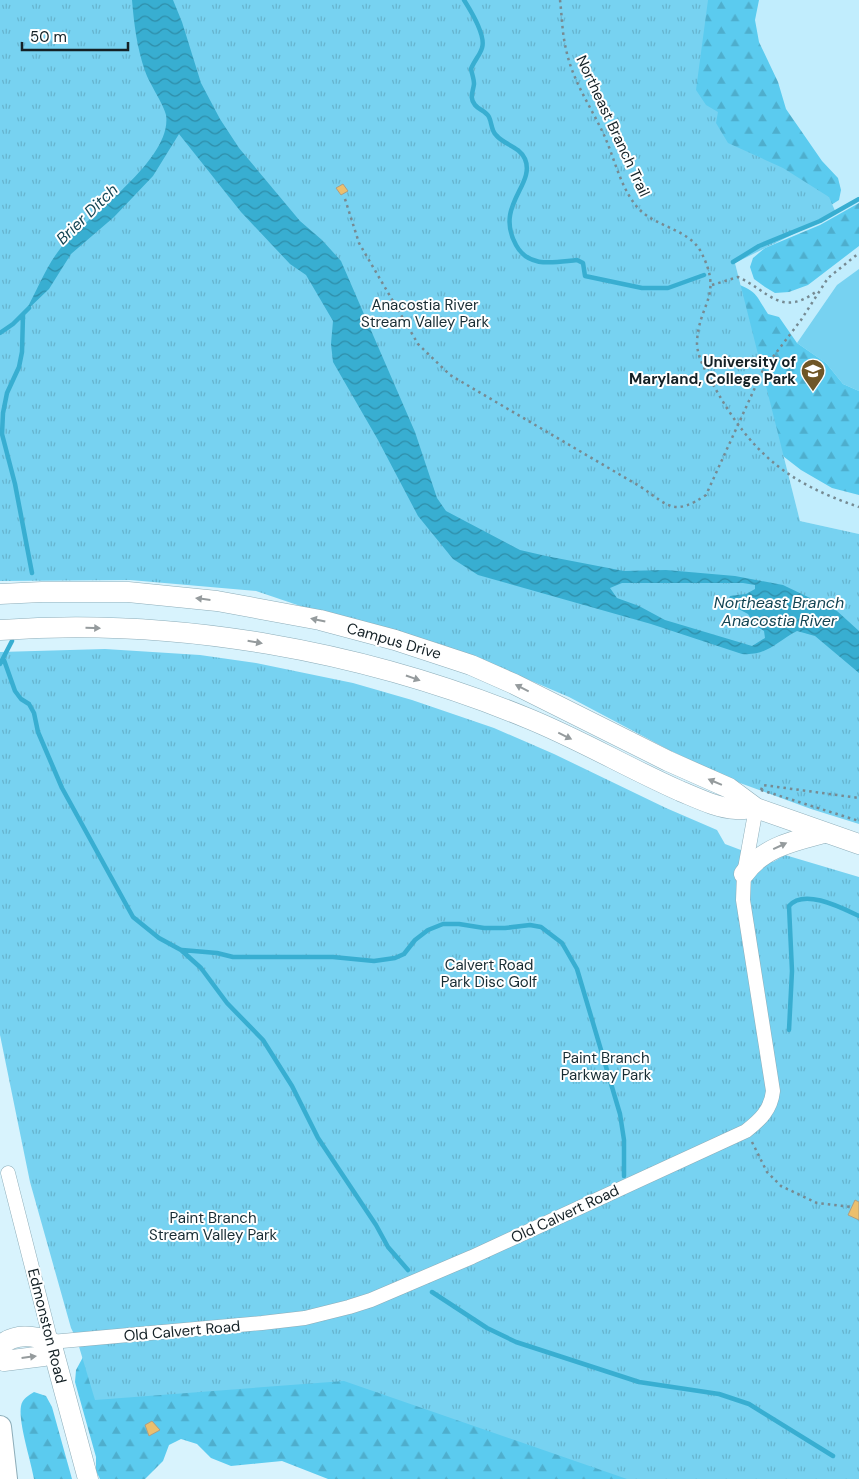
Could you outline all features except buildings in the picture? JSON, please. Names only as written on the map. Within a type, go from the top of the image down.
[{"type":"main road","name":"Campus Drive","points":[[0,594],[128,592],[200,599],[320,620],[396,640],[491,673],[668,761],[759,799],[824,833],[859,844]]},
{"type":"main road","name":"Campus Drive","points":[[0,630],[71,627],[213,636],[283,647],[372,666],[528,718],[704,801],[735,809],[759,799]]},
{"type":"main road","points":[[744,874],[753,863],[779,845],[824,833]]},
{"type":"main road","name":"Old Calvert Road","points":[[0,1346],[8,1339],[36,1336],[51,1342]]},
{"type":"main road","points":[[0,1359],[4,1361],[44,1356],[51,1342]]},
{"type":"main road","name":"Edmonston Road","points":[[51,1342],[88,1479]]},
{"type":"main road","points":[[0,1427],[6,1479]]},
{"type":"street","name":"Old Calvert Road","points":[[51,1342],[279,1321],[304,1318],[349,1307],[372,1300],[472,1257],[746,1131],[766,1112],[772,1101],[773,1091],[744,916],[744,874],[759,799]]},
{"type":"street","name":"Edmonston Road","points":[[8,1172],[51,1342]]},
{"type":"path","name":"Northeast Branch Trail","points":[[560,0],[566,49],[571,66],[628,192],[638,208],[646,216],[687,237],[700,250],[706,262],[711,284],[711,294],[704,311],[697,344],[709,377],[737,425],[760,450],[806,486],[859,507]]},
{"type":"path","points":[[345,199],[359,243],[418,344],[450,375],[641,486],[670,506],[687,508],[706,495],[763,370],[828,278],[859,253]]},
{"type":"path","points":[[711,284],[738,277],[767,296],[789,304],[808,298],[820,289]]},
{"type":"path","points":[[759,799],[763,785],[859,798]]},
{"type":"path","points":[[750,1139],[767,1172],[781,1186],[817,1203],[852,1208]]},
{"type":"shaded area","name":"University of Maryland, College Park","points":[[708,0],[859,0],[859,534],[800,521],[735,263],[836,213]]},
{"type":"green space","name":"Anacostia River Stream Valley Park","points":[[0,0],[708,0],[696,90],[706,105],[718,112],[716,123],[728,143],[783,168],[829,197],[836,213],[735,263],[800,521],[859,534],[859,824],[740,783],[671,751],[569,697],[475,657],[324,614],[256,591],[130,580],[0,581]]},
{"type":"green space","points":[[578,0],[759,0],[755,20],[759,42],[778,82],[786,109],[822,161],[838,178],[841,190],[839,200],[820,212],[790,226]]},
{"type":"green space","points":[[859,203],[859,246],[808,285],[789,292],[775,293],[754,279],[750,267],[753,258],[765,248],[820,225]]},
{"type":"green space","points":[[859,269],[859,391],[843,384],[826,363],[797,343],[837,285]]},
{"type":"green space","points":[[734,283],[752,292],[768,314],[779,317],[797,343],[826,363],[843,384],[859,391],[859,495],[832,488],[801,470],[770,446]]},
{"type":"green space","points":[[105,649],[200,655],[256,663],[353,683],[412,700],[494,728],[554,754],[666,808],[717,830],[725,844],[773,862],[785,855],[859,877],[859,1479],[627,1479],[344,1381],[95,1400],[77,1340],[71,1328],[30,1182],[0,1035],[0,652]]},
{"type":"green space","points":[[147,1341],[859,1479],[328,1479],[282,1461],[231,1466],[211,1458],[197,1444],[181,1439],[169,1445],[163,1461],[145,1479],[100,1479],[96,1471],[96,1457],[75,1382],[76,1370],[83,1357]]},
{"type":"green space","points":[[34,1392],[46,1396],[52,1407],[72,1479],[34,1479],[23,1431],[21,1406],[23,1401]]},
{"type":"water","name":"Northeast Branch Anacostia River","points":[[132,0],[173,0],[201,83],[220,119],[239,148],[300,221],[322,240],[341,261],[415,432],[437,498],[446,511],[520,550],[546,556],[624,571],[666,570],[735,576],[783,585],[837,611],[859,631],[859,673],[815,636],[797,631],[765,651],[742,654],[651,624],[478,575],[453,559],[418,516],[378,440],[333,362],[331,344],[333,321],[306,275],[290,264],[241,212],[179,134],[153,176],[114,217],[71,254],[49,289],[25,312],[45,272],[60,249],[142,169],[156,150],[164,132],[166,115],[142,62],[136,36]],"holes":[[[622,583],[743,583],[755,585],[755,589],[746,594],[730,596],[727,603],[748,614],[755,625],[764,631],[765,638],[752,646],[665,620],[639,606],[617,598],[610,588]]]},
{"type":"waterway","points":[[464,0],[477,24],[483,43],[481,51],[471,69],[474,84],[472,100],[477,107],[488,115],[496,135],[519,151],[525,159],[527,169],[525,178],[512,207],[510,218],[511,231],[521,253],[535,261],[577,260],[583,263],[585,276],[642,288],[668,288],[704,275]]},
{"type":"waterway","points":[[733,262],[759,246],[820,221],[859,199]]},
{"type":"waterway","name":"Brier Ditch","points":[[0,333],[13,324],[29,308]]},
{"type":"waterway","points":[[23,315],[22,352],[19,367],[7,393],[3,413],[2,434],[15,484],[32,573]]},
{"type":"waterway","points":[[0,664],[12,641]]},
{"type":"waterway","points":[[4,660],[15,691],[21,699],[29,704],[34,713],[38,732],[62,788],[133,917],[159,938],[181,950],[201,968],[227,1003],[263,1040],[292,1086],[318,1138],[376,1225],[388,1247],[408,1270]]},
{"type":"waterway","points":[[789,1030],[792,971],[789,906],[796,901],[813,899],[823,901],[859,916]]},
{"type":"waterway","points":[[182,950],[217,953],[233,957],[333,957],[374,961],[395,958],[404,954],[415,940],[428,930],[443,924],[459,924],[484,928],[530,925],[541,927],[562,943],[577,969],[620,1114],[624,1140],[624,1176]]},
{"type":"waterway","points":[[432,1292],[487,1328],[516,1342],[639,1382],[719,1394],[749,1404],[833,1456]]},
{"type":"place","name":"University of Maryland, College Park","points":[[813,392]]},
{"type":"park label","name":"Calvert Road Park Disc Golf","points":[[489,974]]},
{"type":"park label","name":"Paint Branch Parkway Park","points":[[606,1066]]},
{"type":"park label","name":"Paint Branch Stream Valley Park","points":[[213,1226]]}]
